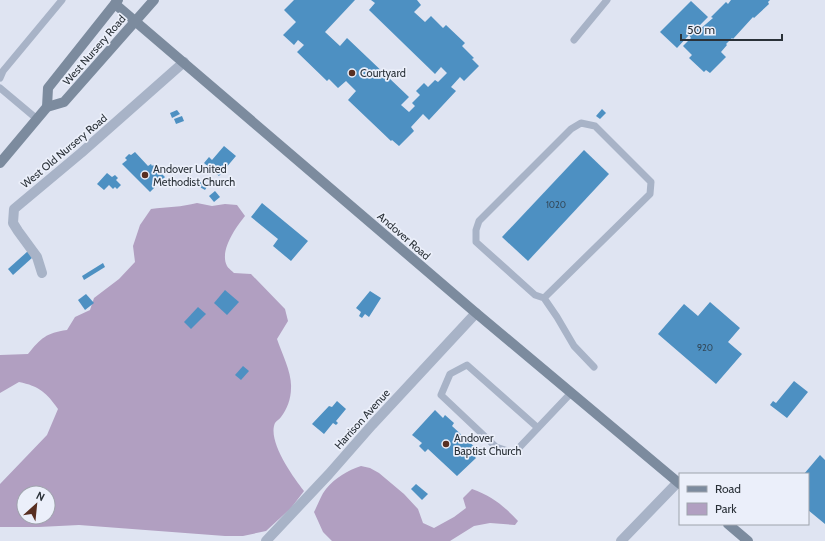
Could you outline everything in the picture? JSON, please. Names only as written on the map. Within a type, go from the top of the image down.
[{"type":"street","name":"West Nursery Road","points":[[46,107],[64,102],[154,0]]},
{"type":"street","name":"West Nursery Road","points":[[0,163],[46,107],[48,88],[117,2]]},
{"type":"street","name":"Andover Road","points":[[117,2],[135,21],[476,313],[679,483]]},
{"type":"street","name":"West Old Nursery Road","points":[[42,273],[37,257],[13,222],[14,209],[81,153],[184,62]]},
{"type":"street","name":"Harrison Avenue","points":[[266,541],[476,313]]},
{"type":"street","points":[[621,541],[679,483]]},
{"type":"street","points":[[729,525],[748,541]]},
{"type":"lane","points":[[0,78],[3,71],[62,0]]},
{"type":"lane","points":[[574,40],[607,0]]},
{"type":"lane","points":[[0,88],[37,119]]},
{"type":"lane","points":[[544,298],[650,194],[651,182],[595,126],[581,123],[571,129],[479,221],[476,230],[476,242],[535,295],[544,298],[574,346],[594,367]]},
{"type":"lane","points":[[538,428],[467,365],[450,374],[441,395],[496,447],[514,453],[538,428],[571,392]]},
{"type":"green space","points":[[197,203],[212,206],[225,204],[237,205],[245,216],[237,226],[227,246],[225,260],[229,269],[234,273],[251,274],[285,309],[288,321],[277,339],[290,376],[291,392],[287,407],[275,423],[273,431],[282,458],[304,491],[291,508],[266,531],[243,536],[225,536],[79,525],[0,527],[0,484],[47,435],[58,409],[42,391],[19,382],[0,393],[0,355],[28,354],[44,337],[67,330],[75,317],[90,310],[94,298],[119,279],[135,262],[133,246],[140,225],[151,209]]},
{"type":"green space","points":[[361,466],[370,468],[379,473],[404,494],[418,509],[423,523],[434,528],[454,517],[466,508],[463,498],[472,489],[497,502],[518,521],[515,525],[490,523],[474,526],[450,541],[332,541],[323,532],[314,512],[326,489],[333,481]]},
{"type":"building","name":"Courtyard","points":[[294,0],[355,0],[325,32],[340,46],[347,38],[409,97],[401,105],[409,112],[415,106],[412,103],[420,95],[416,91],[424,83],[428,87],[435,80],[438,82],[447,73],[441,67],[435,74],[369,10],[375,3],[371,0],[417,0],[421,5],[414,12],[425,22],[431,16],[443,28],[446,25],[465,43],[462,46],[474,58],[472,59],[479,66],[464,81],[460,77],[451,87],[456,91],[429,120],[423,114],[411,127],[414,131],[399,146],[392,140],[391,141],[348,100],[356,91],[346,81],[338,88],[329,79],[327,81],[297,52],[304,45],[298,40],[294,45],[283,35],[296,22],[284,10]]},
{"type":"building","points":[[731,0],[770,0],[768,2],[769,4],[754,18],[753,17],[733,39],[732,38],[726,44],[727,45],[721,52],[726,57],[710,73],[706,70],[704,72],[689,58],[692,55],[683,46],[691,38],[689,35],[677,48],[660,32],[691,1],[708,17],[697,28],[699,30],[713,18],[711,17],[726,2],[728,4]]},
{"type":"building","points":[[602,109],[606,113],[600,119],[596,116]]},
{"type":"building","points":[[177,110],[180,114],[172,118],[170,113]]},
{"type":"building","points":[[182,116],[184,121],[176,124],[174,119]]},
{"type":"building","points":[[224,146],[236,156],[219,176],[204,163],[209,157],[212,160]]},
{"type":"building","points":[[584,150],[609,174],[528,261],[502,237]]},
{"type":"building","points":[[135,152],[148,166],[151,164],[152,166],[153,165],[165,177],[150,192],[122,164],[127,160],[125,158],[129,154],[131,155]]},
{"type":"building","points":[[107,173],[112,177],[115,175],[118,178],[116,180],[121,185],[117,189],[115,187],[113,189],[109,185],[104,190],[97,184]]},
{"type":"building","points":[[201,180],[208,185],[205,190],[198,186]]},
{"type":"building","points":[[215,191],[220,197],[214,202],[209,196]]},
{"type":"building","points":[[262,203],[308,241],[291,261],[273,246],[278,239],[251,217]]},
{"type":"building","points":[[28,251],[33,257],[13,275],[8,269]]},
{"type":"building","points":[[103,263],[105,267],[84,280],[82,276]]},
{"type":"building","points":[[225,290],[239,302],[227,315],[214,303]]},
{"type":"building","points":[[370,291],[381,298],[369,317],[365,314],[362,318],[359,316],[361,312],[356,308]]},
{"type":"building","points":[[86,294],[94,303],[85,310],[78,300]]},
{"type":"building","points":[[710,302],[740,328],[728,342],[742,354],[716,384],[658,334],[684,304],[698,316]]},
{"type":"building","points":[[198,307],[206,314],[191,329],[184,322]]},
{"type":"building","points":[[243,366],[249,371],[241,380],[235,375]]},
{"type":"building","points":[[794,381],[808,392],[787,418],[770,405],[773,401],[776,403]]},
{"type":"building","points":[[337,401],[346,409],[336,421],[338,423],[336,425],[333,423],[324,434],[312,424],[329,406],[332,407]]},
{"type":"building","name":"Andover Baptist Church","points":[[435,410],[443,418],[445,415],[454,423],[452,426],[479,451],[475,457],[476,458],[457,476],[428,449],[425,452],[419,446],[422,443],[412,435]]},
{"type":"building","points":[[820,455],[825,460],[825,524],[809,511],[809,473],[805,473]]},
{"type":"building","points":[[416,484],[428,494],[422,500],[411,489]]},
{"type":"place","name":"Courtyard","points":[[352,73]]},
{"type":"place","name":"Andover United Methodist Church","points":[[145,175]]},
{"type":"place","name":"Andover Baptist Church","points":[[446,444]]}]
